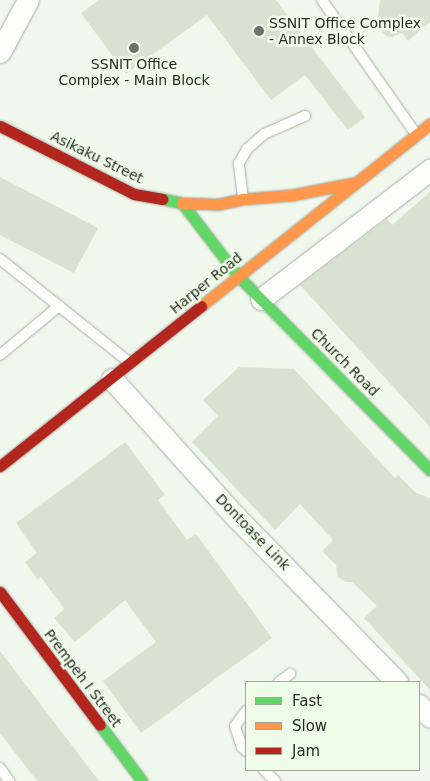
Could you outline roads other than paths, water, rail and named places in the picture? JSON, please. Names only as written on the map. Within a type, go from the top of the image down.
[{"type":"street","points":[[0,52],[28,0]]},
{"type":"street","name":"Asikaku Street","points":[[2,124],[134,194],[182,204],[219,204],[243,199],[292,195],[356,182]]},
{"type":"street","name":"Harper Road","points":[[0,466],[131,364],[238,276],[430,124]]},
{"type":"street","points":[[261,299],[430,170]]},
{"type":"street","points":[[182,204],[238,276]]},
{"type":"street","name":"Church Road","points":[[238,276],[430,470]]},
{"type":"street","name":"Dontoase Link","points":[[112,379],[236,517],[396,681]]},
{"type":"street","name":"Prempeh I Street","points":[[0,592],[142,781]]},
{"type":"street","points":[[420,706],[430,717]]},
{"type":"lane","points":[[322,0],[416,134]]},
{"type":"lane","points":[[243,199],[239,163],[247,149],[264,134],[305,116]]},
{"type":"lane","points":[[0,259],[131,364]]},
{"type":"lane","points":[[0,355],[60,306]]},
{"type":"lane","points":[[280,681],[290,674]]},
{"type":"lane","points":[[245,712],[235,726],[242,748],[245,750]]},
{"type":"lane","points":[[0,768],[9,781]]},
{"type":"lane","points":[[265,771],[275,781]]},
{"type":"place","name":"SSNIT Office Complex - Annex Block","points":[[259,31]]},
{"type":"place","name":"SSNIT Office Complex - Main Block","points":[[134,48]]}]
